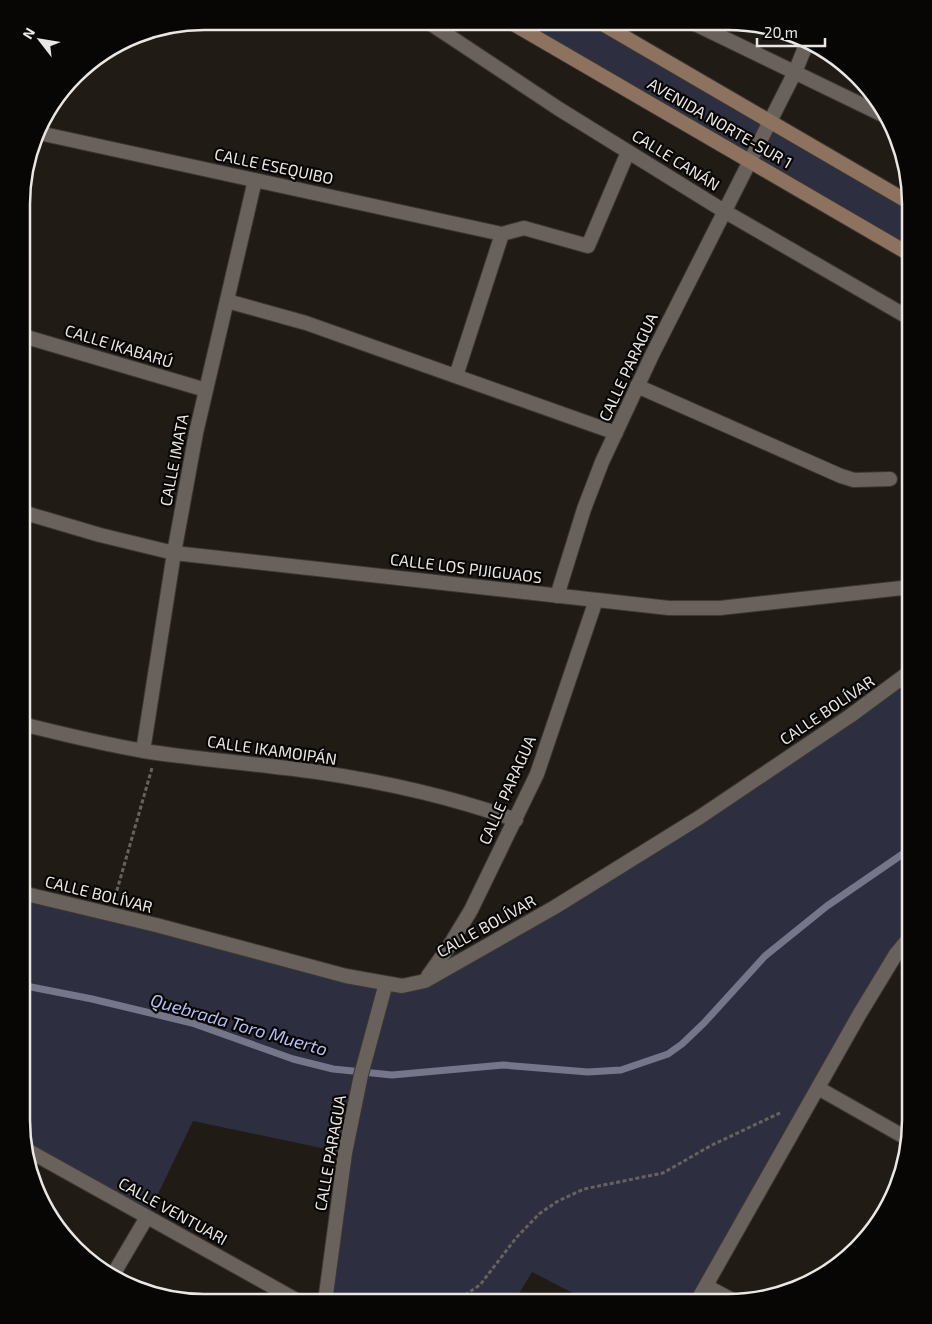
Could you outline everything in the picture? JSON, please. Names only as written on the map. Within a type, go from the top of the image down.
[{"type":"main road","name":"AVENIDA NORTE-SUR 1","points":[[524,30],[902,250]]},
{"type":"main road","name":"AVENIDA NORTE-SUR 1","points":[[613,30],[902,198]]},
{"type":"street","name":"CALLE CANÁN","points":[[440,30],[559,109],[724,211],[902,314]]},
{"type":"street","points":[[708,30],[875,111]]},
{"type":"street","name":"CALLE PARAGUA","points":[[557,596],[584,508],[637,386],[749,160],[795,72],[805,48]]},
{"type":"street","name":"CALLE ESEQUIBO","points":[[45,134],[502,234]]},
{"type":"street","points":[[456,376],[502,234],[524,228],[588,246],[628,152]]},
{"type":"street","name":"CALLE IMATA","points":[[150,752],[174,553],[206,390],[255,180]]},
{"type":"street","points":[[227,301],[306,323],[616,433]]},
{"type":"street","name":"CALLE IKABARÚ","points":[[30,338],[206,390]]},
{"type":"street","points":[[637,386],[841,476],[854,480],[890,479]]},
{"type":"street","name":"CALLE LOS PIJIGUAOS","points":[[30,514],[100,535],[174,553],[669,608],[712,608],[902,588]]},
{"type":"street","name":"CALLE PARAGUA","points":[[425,981],[471,910],[537,774],[596,600]]},
{"type":"street","name":"CALLE BOLÍVAR","points":[[30,895],[346,976],[402,986],[425,981],[555,907],[700,817],[850,716],[902,677]]},
{"type":"street","name":"CALLE IKAMOIPÁN","points":[[30,726],[78,738],[150,752],[318,772],[390,785],[472,806],[516,820]]},
{"type":"street","points":[[701,1294],[815,1093],[902,947]]},
{"type":"street","name":"CALLE PARAGUA","points":[[326,1294],[345,1153],[367,1050],[386,983]]},
{"type":"street","points":[[815,1093],[901,1135]]},
{"type":"street","name":"CALLE VENTUARI","points":[[34,1154],[286,1294]]},
{"type":"street","points":[[116,1270],[147,1217]]},
{"type":"street","points":[[706,1286],[721,1294]]},
{"type":"path","points":[[110,914],[150,752]]},
{"type":"path","points":[[466,1294],[480,1285],[516,1238],[540,1214],[558,1201],[584,1189],[663,1173],[815,1093]]},
{"type":"shaded area","points":[[524,30],[613,30],[902,199],[902,250]]},
{"type":"shaded area","points":[[902,677],[902,951],[701,1294],[575,1294],[532,1272],[519,1294],[326,1294],[345,1153],[193,1121],[147,1217],[34,1154],[30,1120],[30,895],[402,986],[555,907]]},
{"type":"waterway","name":"Quebrada Toro Muerto","points":[[30,987],[92,999],[192,1023],[293,1059],[333,1069],[392,1075],[503,1065],[588,1072],[621,1070],[668,1054],[682,1044],[704,1023],[765,956],[827,906],[902,854]]}]
